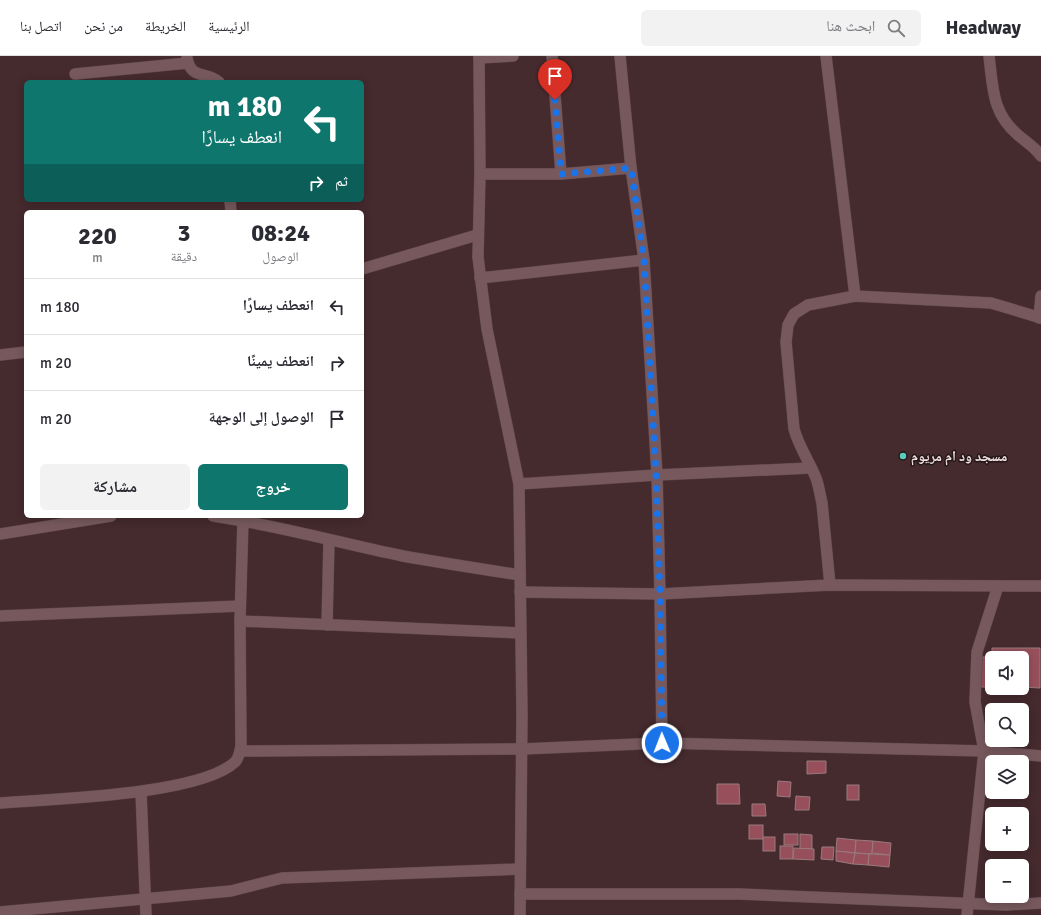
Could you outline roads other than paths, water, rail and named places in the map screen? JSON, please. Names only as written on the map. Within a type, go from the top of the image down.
[{"type":"street","points":[[513,56],[479,57],[480,174],[477,235],[480,278],[487,329],[519,484],[522,749],[520,915]]},
{"type":"street","points":[[552,56],[561,174]]},
{"type":"street","points":[[620,56],[631,168],[644,260],[656,474],[660,594],[662,743]]},
{"type":"street","points":[[826,56],[856,296]]},
{"type":"street","points":[[989,56],[994,94],[999,113],[1018,135],[1028,142],[1041,156]]},
{"type":"street","points":[[75,74],[188,60],[194,72],[214,80]]},
{"type":"street","points":[[480,174],[561,174],[631,168]]},
{"type":"street","points":[[364,268],[477,235]]},
{"type":"street","points":[[480,278],[644,260]]},
{"type":"street","points":[[830,585],[822,503],[816,478],[798,443],[794,429],[786,342],[788,325],[794,314],[808,305],[856,296],[991,303],[1040,318],[1041,296]]},
{"type":"street","points":[[0,355],[24,352]]},
{"type":"street","points":[[519,484],[656,474],[810,468]]},
{"type":"street","points":[[0,534],[99,518]]},
{"type":"street","points":[[228,518],[287,529],[329,540],[404,556],[520,575]]},
{"type":"street","points":[[0,802],[142,792],[197,780],[220,772],[235,762],[240,751],[240,606],[244,520]]},
{"type":"street","points":[[326,625],[329,540]]},
{"type":"street","points":[[520,592],[660,594],[830,585],[1041,586]]},
{"type":"street","points":[[967,915],[971,861],[984,751],[975,702],[977,652],[998,586]]},
{"type":"street","points":[[0,616],[240,606]]},
{"type":"street","points":[[240,621],[520,633]]},
{"type":"street","points":[[240,751],[522,749],[662,743],[984,751],[1041,756]]},
{"type":"street","points":[[142,792],[146,915]]},
{"type":"street","points":[[0,912],[145,897],[231,891],[282,878],[520,869]]},
{"type":"street","points":[[520,894],[739,894],[1006,905],[1041,903]]},
{"type":"place","name":"مسجد ود ام مريوم","points":[[903,456]]}]
